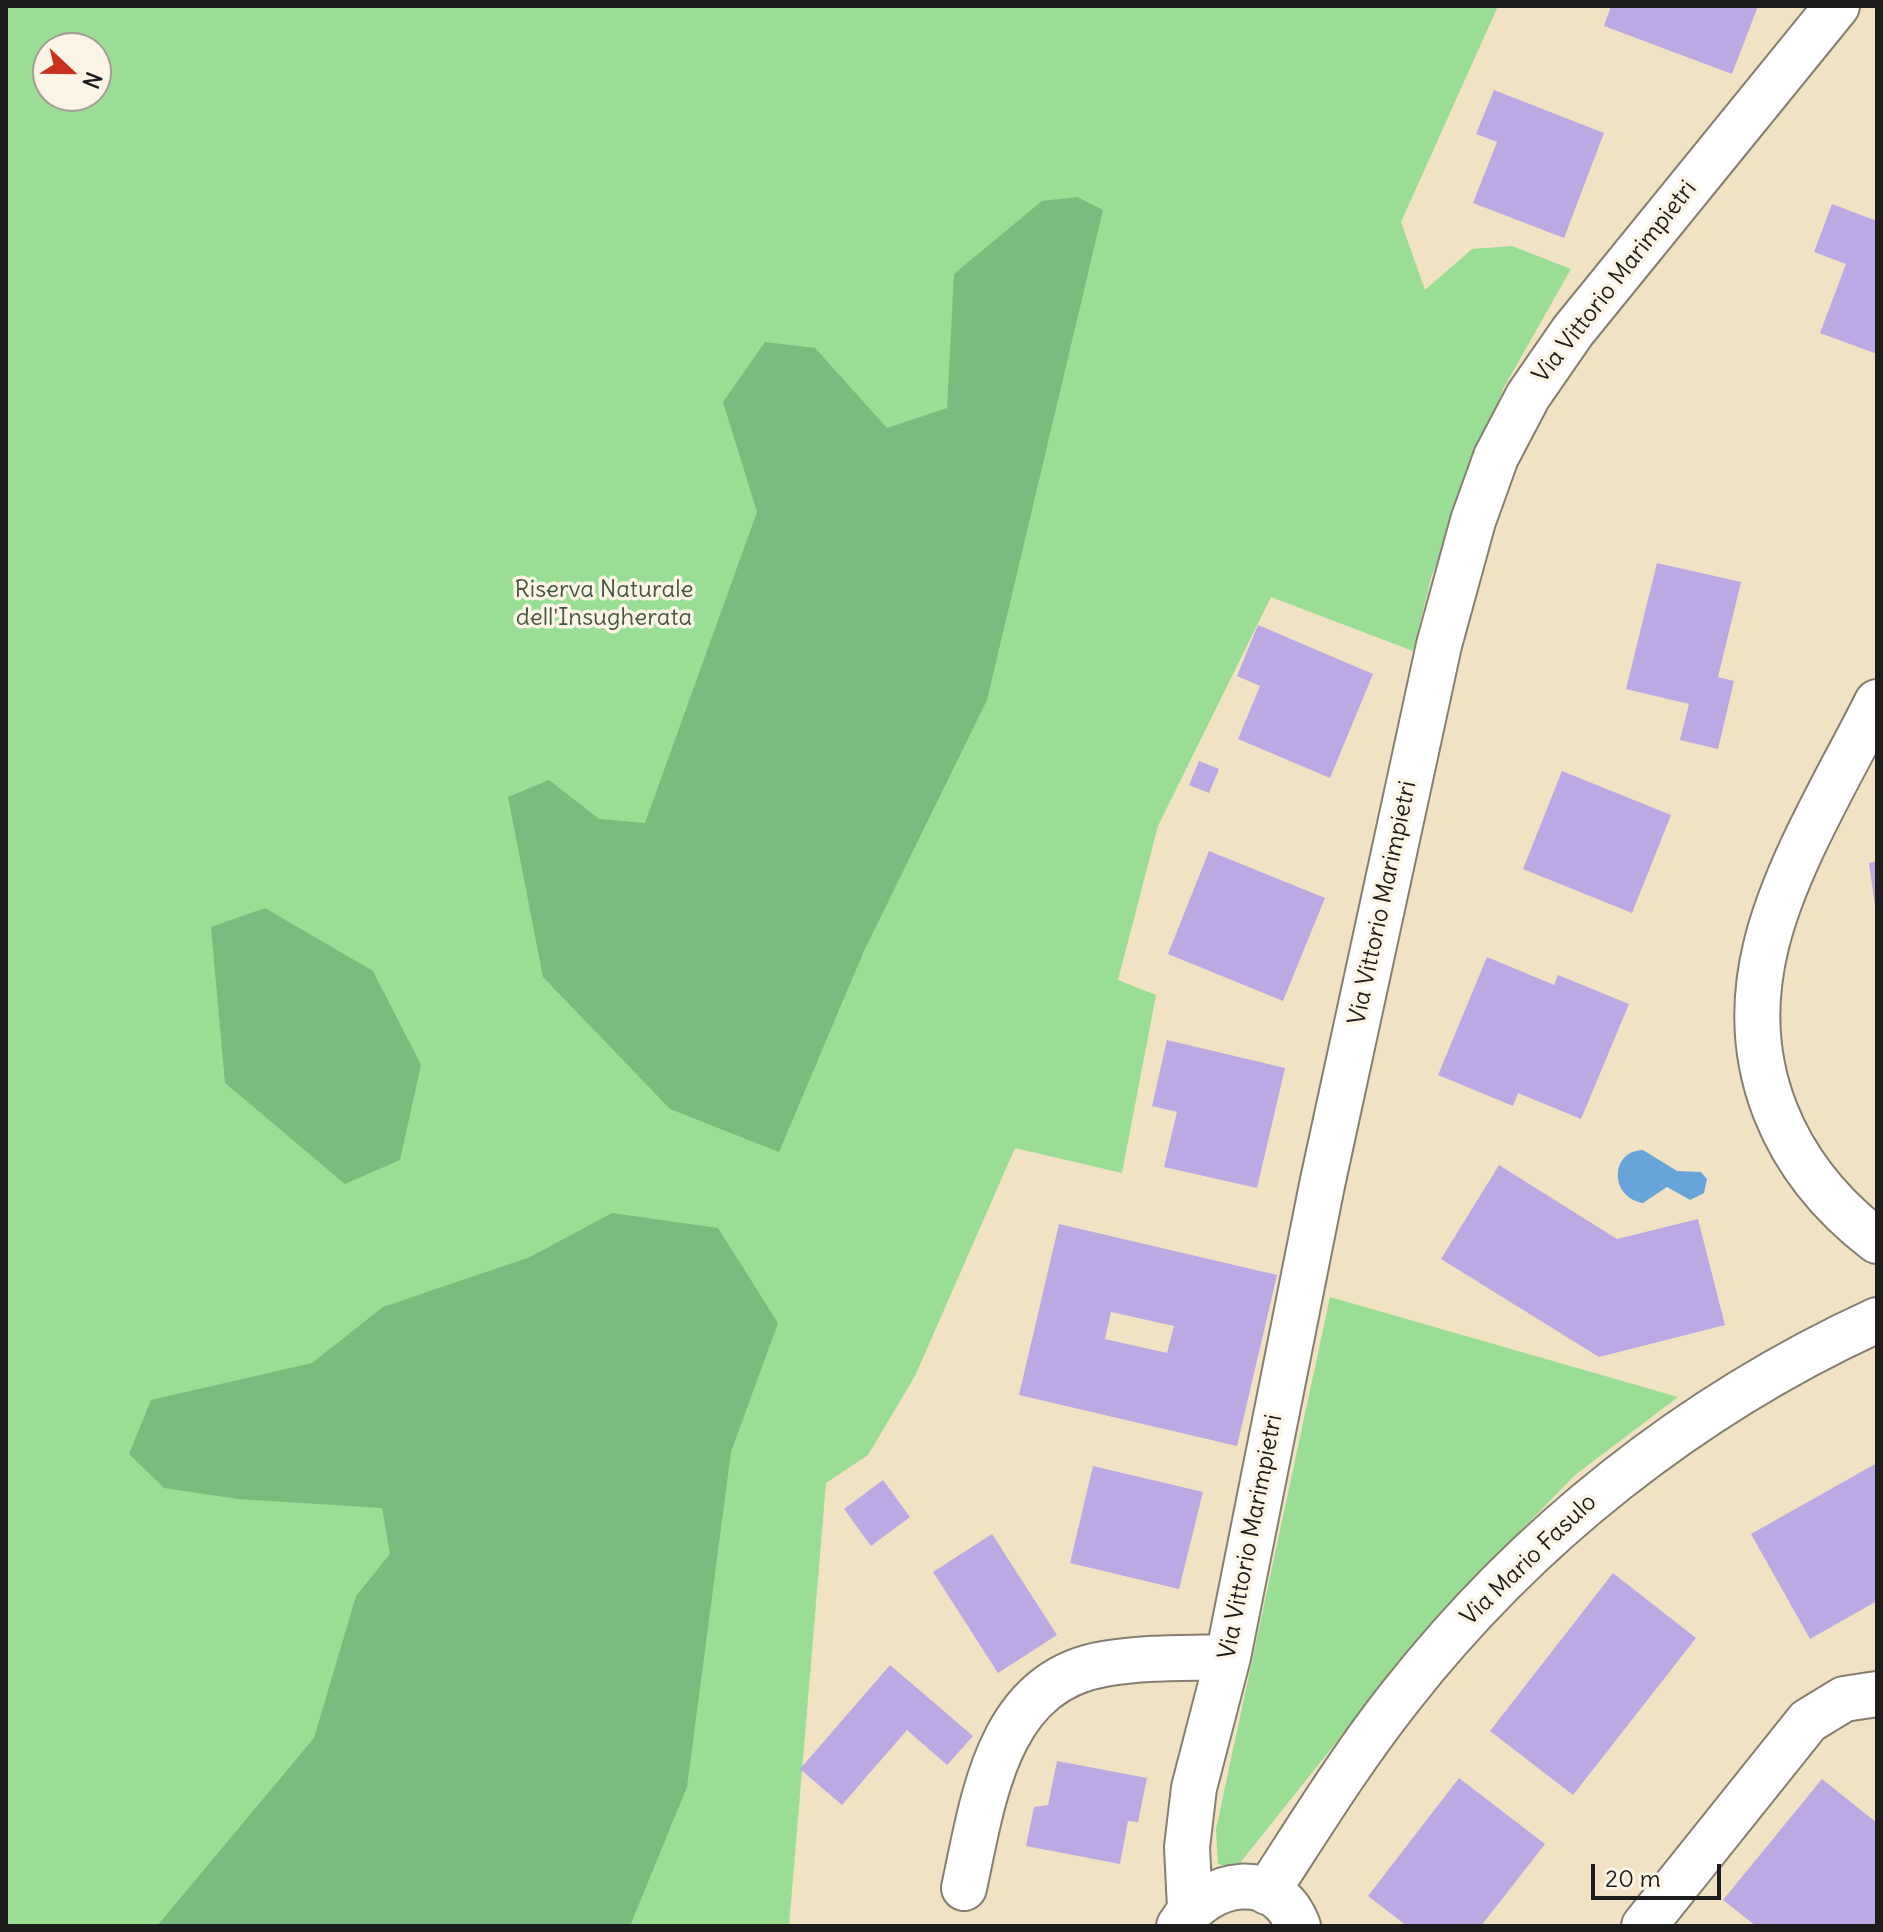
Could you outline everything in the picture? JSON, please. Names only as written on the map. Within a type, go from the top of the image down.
[{"type":"street","name":"Via Vittorio Marimpietri","points":[[1185,1917],[1190,1810],[1228,1657],[1322,1185],[1439,645],[1487,483],[1528,396],[1573,331],[1837,6]]},
{"type":"street","points":[[1877,702],[1779,906],[1766,945],[1758,1014],[1768,1082],[1787,1139],[1818,1188],[1842,1215],[1877,1241]]},
{"type":"street","name":"Via Mario Fasulo","points":[[1267,1892],[1350,1763],[1392,1707],[1509,1574],[1603,1490],[1682,1430],[1734,1396],[1877,1320]]},
{"type":"street","points":[[964,1888],[991,1768],[1008,1734],[1032,1701],[1066,1678],[1101,1664],[1228,1657]]},
{"type":"street","points":[[1644,1926],[1808,1721],[1844,1699],[1877,1694]]},
{"type":"street","points":[[1185,1917],[1207,1895],[1226,1887],[1247,1887],[1267,1892],[1284,1904],[1298,1926]]},
{"type":"green space","name":"Riserva Naturale dell'Insugherata","points":[[6,6],[1498,6],[1401,222],[1425,290],[1472,249],[1512,246],[1571,269],[1503,389],[1431,578],[1413,651],[1271,597],[1158,826],[1118,980],[1156,995],[1122,1173],[1015,1148],[915,1376],[868,1455],[826,1483],[789,1926],[6,1926]]},
{"type":"green space","points":[[1077,197],[1103,210],[987,700],[864,951],[779,1152],[670,1109],[543,977],[508,797],[549,780],[599,819],[645,823],[757,512],[723,402],[765,342],[815,348],[887,428],[947,408],[954,274],[1042,201]]},
{"type":"green space","points":[[265,908],[373,971],[421,1065],[400,1160],[345,1184],[225,1083],[211,927]]},
{"type":"green space","points":[[612,1213],[718,1228],[778,1323],[731,1452],[687,1787],[630,1926],[157,1926],[314,1738],[356,1596],[390,1554],[382,1508],[238,1499],[164,1488],[129,1454],[151,1400],[312,1363],[383,1307],[530,1257]]},
{"type":"green space","points":[[1330,1297],[1678,1397],[1575,1475],[1433,1621],[1236,1868],[1218,1864],[1216,1829]]},
{"type":"water","points":[[1643,1150],[1677,1171],[1701,1172],[1707,1179],[1704,1193],[1690,1200],[1667,1187],[1643,1203],[1632,1199],[1624,1193],[1620,1184],[1619,1166],[1632,1152]]},
{"type":"building","points":[[1611,6],[1758,6],[1732,74],[1604,26]]},
{"type":"building","points":[[1494,90],[1604,133],[1564,238],[1473,203],[1497,142],[1476,134]]},
{"type":"building","points":[[1832,204],[1877,221],[1877,354],[1820,333],[1846,264],[1814,252]]},
{"type":"building","points":[[1657,563],[1741,582],[1718,677],[1734,681],[1718,749],[1680,740],[1689,704],[1626,689]]},
{"type":"building","points":[[1258,625],[1373,674],[1330,778],[1238,739],[1260,686],[1237,676]]},
{"type":"building","points":[[1199,761],[1219,769],[1209,793],[1189,785]]},
{"type":"building","points":[[1562,771],[1671,815],[1632,913],[1523,869]]},
{"type":"building","points":[[1209,851],[1325,898],[1283,1001],[1168,954]]},
{"type":"building","points":[[1877,861],[1877,906],[1875,906],[1869,863]]},
{"type":"building","points":[[1487,957],[1554,985],[1558,975],[1629,1004],[1581,1119],[1518,1093],[1513,1106],[1438,1075]]},
{"type":"building","points":[[1167,1040],[1285,1068],[1257,1188],[1164,1167],[1177,1112],[1152,1106]]},
{"type":"building","points":[[1499,1165],[1617,1239],[1698,1219],[1725,1325],[1599,1357],[1441,1259]]},
{"type":"building","points":[[1059,1224],[1277,1275],[1237,1446],[1019,1395]],"holes":[[[1111,1312],[1174,1326],[1167,1353],[1105,1339]]]},
{"type":"building","points":[[1877,1463],[1877,1601],[1810,1639],[1751,1534]]},
{"type":"building","points":[[1093,1466],[1203,1492],[1179,1589],[1070,1563]]},
{"type":"building","points":[[883,1480],[910,1517],[871,1546],[844,1509]]},
{"type":"building","points":[[992,1534],[1057,1635],[998,1673],[933,1572]]},
{"type":"building","points":[[1613,1573],[1696,1638],[1573,1795],[1490,1731]]},
{"type":"building","points":[[890,1665],[973,1736],[947,1765],[907,1730],[842,1805],[800,1769]]},
{"type":"building","points":[[1057,1761],[1147,1778],[1138,1822],[1128,1821],[1120,1864],[1026,1846],[1034,1807],[1048,1805]]},
{"type":"building","points":[[1459,1778],[1545,1844],[1481,1926],[1407,1926],[1368,1896]]},
{"type":"building","points":[[1822,1779],[1877,1823],[1877,1926],[1756,1926],[1723,1900]]}]
